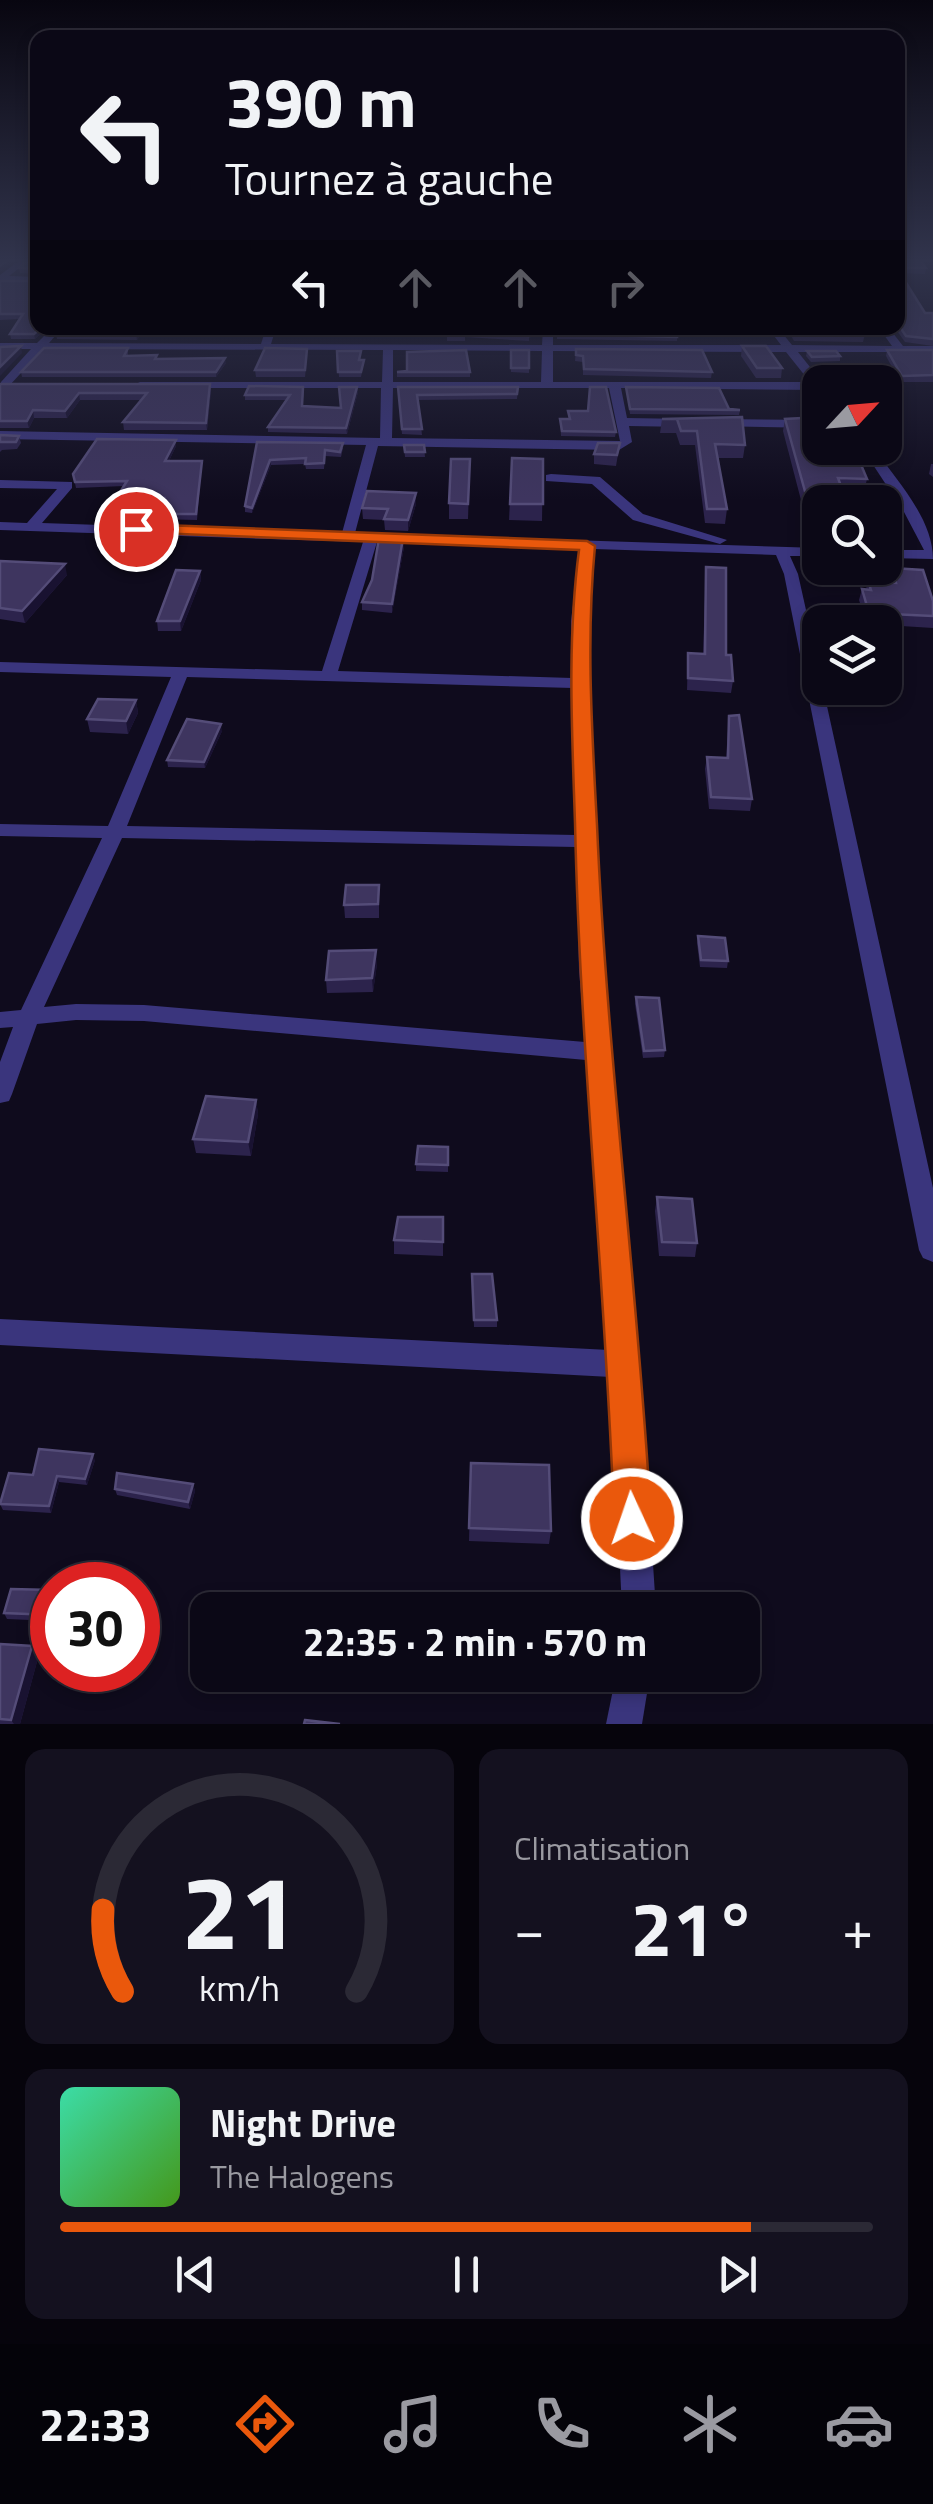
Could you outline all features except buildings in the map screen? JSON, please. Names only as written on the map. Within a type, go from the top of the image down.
[{"type":"street","points":[[3,384],[46,339]]},
{"type":"street","points":[[148,346],[152,339]]},
{"type":"street","points":[[264,346],[267,339]]},
{"type":"street","points":[[547,387],[548,339]]},
{"type":"street","points":[[781,339],[802,366]]},
{"type":"street","points":[[893,339],[900,349]]},
{"type":"street","points":[[0,346],[388,348],[657,342],[933,349]]},
{"type":"street","points":[[184,384],[194,346]]},
{"type":"street","points":[[348,535],[379,442],[388,348]]},
{"type":"street","points":[[3,384],[23,384]]},
{"type":"street","points":[[131,384],[802,386]]},
{"type":"street","points":[[0,435],[614,447],[626,442],[625,422],[615,388]]},
{"type":"street","points":[[625,422],[802,424]]},
{"type":"street","points":[[879,465],[911,512],[933,555],[902,554]]},
{"type":"street","points":[[552,478],[595,480],[638,517],[697,536],[781,552]]},
{"type":"street","points":[[0,484],[68,485],[32,526]]},
{"type":"street","points":[[0,526],[802,552]]},
{"type":"street","points":[[329,675],[372,536]]},
{"type":"street","points":[[587,546],[579,621],[580,683],[596,1052],[625,1364],[638,1592]]},
{"type":"street","points":[[781,552],[790,574],[933,1250]]},
{"type":"street","points":[[0,666],[580,683]]},
{"type":"street","points":[[0,1094],[28,1018],[116,832],[180,674]]},
{"type":"street","points":[[0,830],[588,840]]},
{"type":"street","points":[[0,1020],[76,1012],[144,1013],[596,1052]]},
{"type":"street","points":[[0,1332],[625,1364]]},
{"type":"street","points":[[624,1724],[629,1692]]},
{"type":"route","points":[[136,529],[587,546],[579,621],[590,970],[625,1364],[632,1519]]}]
